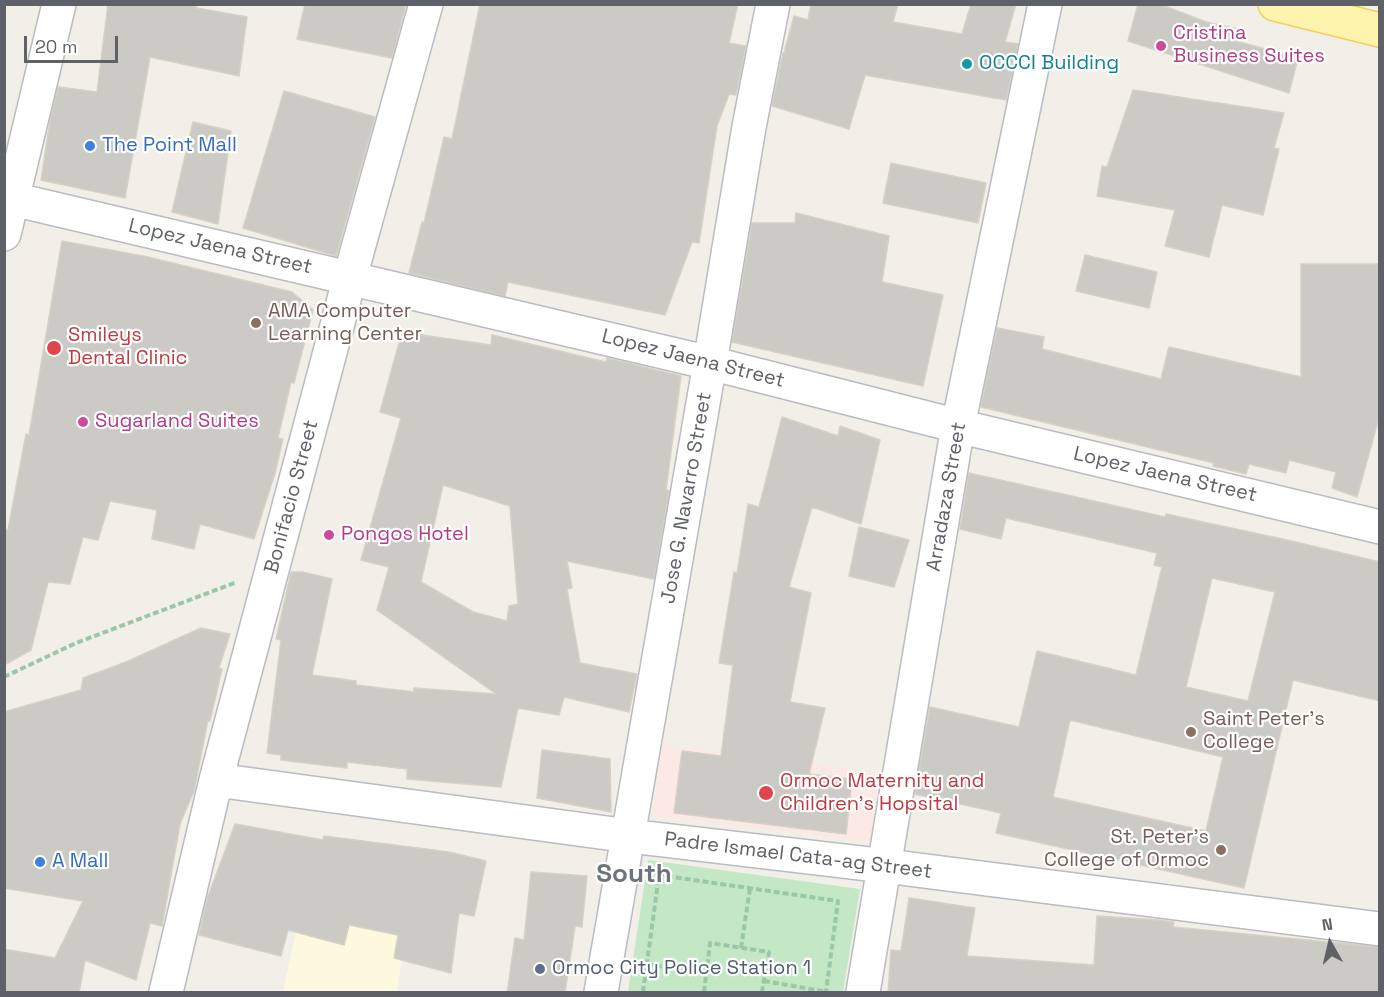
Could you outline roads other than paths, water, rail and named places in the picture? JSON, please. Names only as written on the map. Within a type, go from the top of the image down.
[{"type":"main road","points":[[1275,4],[1380,30]]},
{"type":"street","points":[[4,234],[8,198],[59,4]]},
{"type":"street","name":"Bonifacio Street","points":[[166,993],[216,780],[350,277],[426,4]]},
{"type":"street","name":"Jose G. Navarro Street","points":[[601,993],[749,127],[773,4]]},
{"type":"street","name":"Arradaza Street","points":[[863,993],[958,426],[1044,4]]},
{"type":"street","name":"Lopez Jaena Street","points":[[8,198],[710,363],[958,426],[1380,527]]},
{"type":"street","name":"Padre Ismael Cata-ag Street","points":[[216,780],[629,836],[886,866],[1380,929]]},
{"type":"place","name":"Cristina Business Suites","points":[[1161,46]]},
{"type":"place","name":"OCCCI Building","points":[[967,64]]},
{"type":"place","name":"The Point Mall","points":[[90,146]]},
{"type":"place","name":"AMA Computer Learning Center","points":[[256,323]]},
{"type":"place","name":"Smileys Dental Clinic","points":[[54,348]]},
{"type":"place","name":"Sugarland Suites","points":[[83,422]]},
{"type":"place","name":"Pongos Hotel","points":[[329,535]]},
{"type":"place","name":"Saint Peter's College","points":[[1191,732]]},
{"type":"place","name":"Ormoc Maternity and Children's Hopsital","points":[[766,793]]},
{"type":"place","name":"St. Peter’s College of Ormoc","points":[[1221,850]]},
{"type":"place","name":"A Mall","points":[[40,862]]},
{"type":"place","name":"Ormoc City Police Station 1","points":[[540,969]]},
{"type":"district","name":"South","points":[[634,875]]}]
